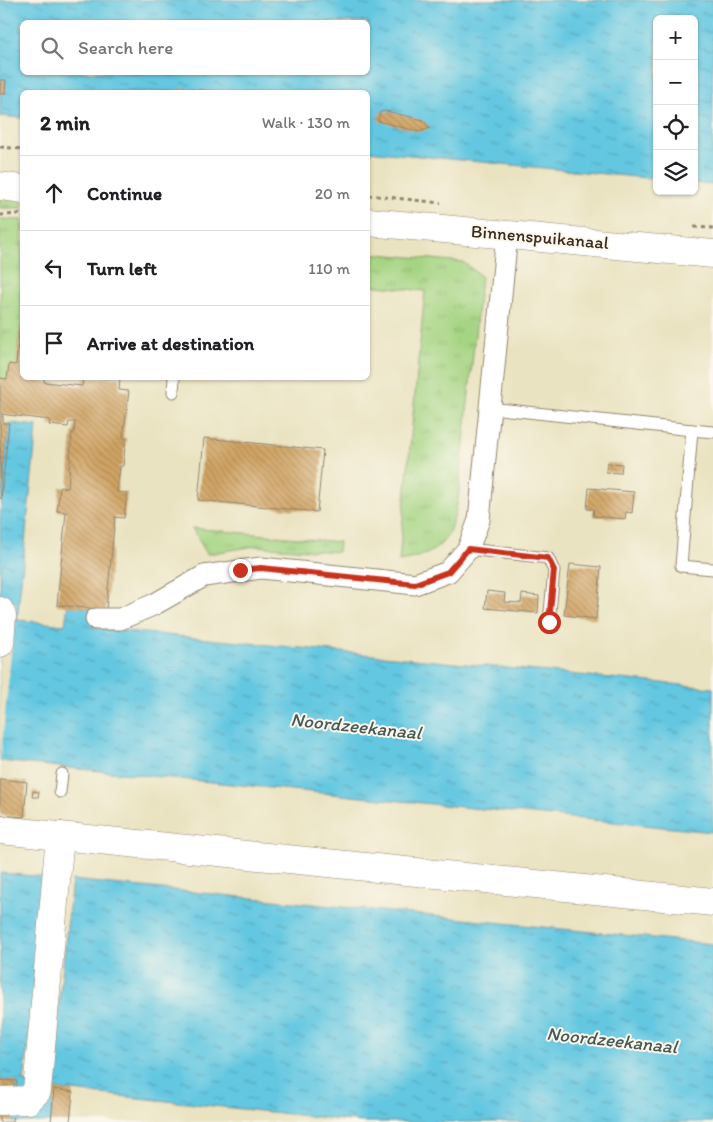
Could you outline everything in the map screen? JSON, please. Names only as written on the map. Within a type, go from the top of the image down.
[{"type":"street","points":[[0,186],[20,189]]},
{"type":"street","name":"Binnenspuikanaal","points":[[370,222],[713,254]]},
{"type":"street","points":[[96,619],[120,619],[154,604],[204,576],[247,569],[261,568],[415,584],[448,572],[468,549],[479,520],[507,234]]},
{"type":"street","points":[[0,611],[2,616],[0,644]]},
{"type":"street","points":[[0,830],[713,902]]},
{"type":"street","points":[[0,1101],[28,1100],[37,1091],[58,869],[49,835]]},
{"type":"lane","points":[[173,392],[174,380]]},
{"type":"lane","points":[[490,408],[713,432]]},
{"type":"lane","points":[[692,430],[680,566],[713,569]]},
{"type":"lane","points":[[468,549],[548,558],[554,570],[549,622]]},
{"type":"lane","points":[[60,792],[62,774]]},
{"type":"path","points":[[0,147],[20,149]]},
{"type":"path","points":[[0,215],[20,214]]},
{"type":"green space","points":[[0,191],[20,193],[20,208],[0,208]]},
{"type":"green space","points":[[0,219],[20,220],[19,368],[8,381],[0,380]]},
{"type":"green space","points":[[370,253],[463,262],[481,276],[455,514],[442,543],[425,554],[399,561],[425,291],[370,285]]},
{"type":"green space","points":[[192,528],[339,542],[338,552],[255,546],[207,554]]},
{"type":"water","points":[[0,0],[713,0],[713,185],[698,183],[698,15],[653,15],[653,179],[370,151],[370,90],[20,90],[20,118],[0,116]]},
{"type":"water","name":"Noordzeekanaal","points":[[9,423],[37,426],[17,620],[65,625],[68,604],[118,427],[94,628],[713,688],[713,832],[0,761],[0,517]]},
{"type":"water","name":"Noordzeekanaal","points":[[0,873],[45,877],[24,1082],[50,1088],[72,880],[713,944],[713,1122],[364,1122],[54,1089],[51,1122],[13,1122],[17,1081],[0,1080]]},
{"type":"pier","points":[[0,601],[16,603],[0,763]]},
{"type":"building","points":[[0,80],[6,80],[5,94],[0,94]]},
{"type":"building","points":[[179,88],[200,90],[178,90]]},
{"type":"building","points":[[386,111],[423,120],[430,128],[420,132],[378,121],[380,112]]},
{"type":"building","points":[[20,325],[20,380],[44,380],[44,382],[82,386],[83,380],[120,380],[119,390],[129,391],[123,438],[126,438],[123,466],[120,466],[117,492],[127,493],[124,518],[115,517],[106,610],[57,605],[66,512],[57,511],[60,487],[68,488],[72,433],[74,433],[75,422],[69,422],[68,427],[49,425],[50,420],[0,414],[0,378],[7,379],[9,364],[16,365]]},
{"type":"building","points":[[0,416],[3,416],[3,423],[9,423],[1,499]]},
{"type":"building","points":[[204,438],[323,450],[317,512],[198,500]]},
{"type":"building","points":[[607,463],[622,464],[621,473],[606,472]]},
{"type":"building","points":[[589,488],[634,492],[632,513],[626,512],[625,519],[593,516],[594,509],[587,509]]},
{"type":"building","points":[[570,564],[601,567],[596,619],[564,615]]},
{"type":"building","points":[[487,591],[505,593],[504,602],[521,603],[522,594],[539,596],[538,613],[485,608]]},
{"type":"building","points":[[0,779],[27,782],[24,817],[0,815]]},
{"type":"building","points":[[33,791],[39,792],[38,797],[32,797]]},
{"type":"building","points":[[0,1080],[17,1081],[13,1122],[0,1122]]},
{"type":"building","points":[[54,1089],[73,1092],[70,1122],[51,1122]]},
{"type":"route","points":[[240,570],[261,568],[415,584],[448,572],[468,549],[548,558],[554,570],[549,622]]}]
